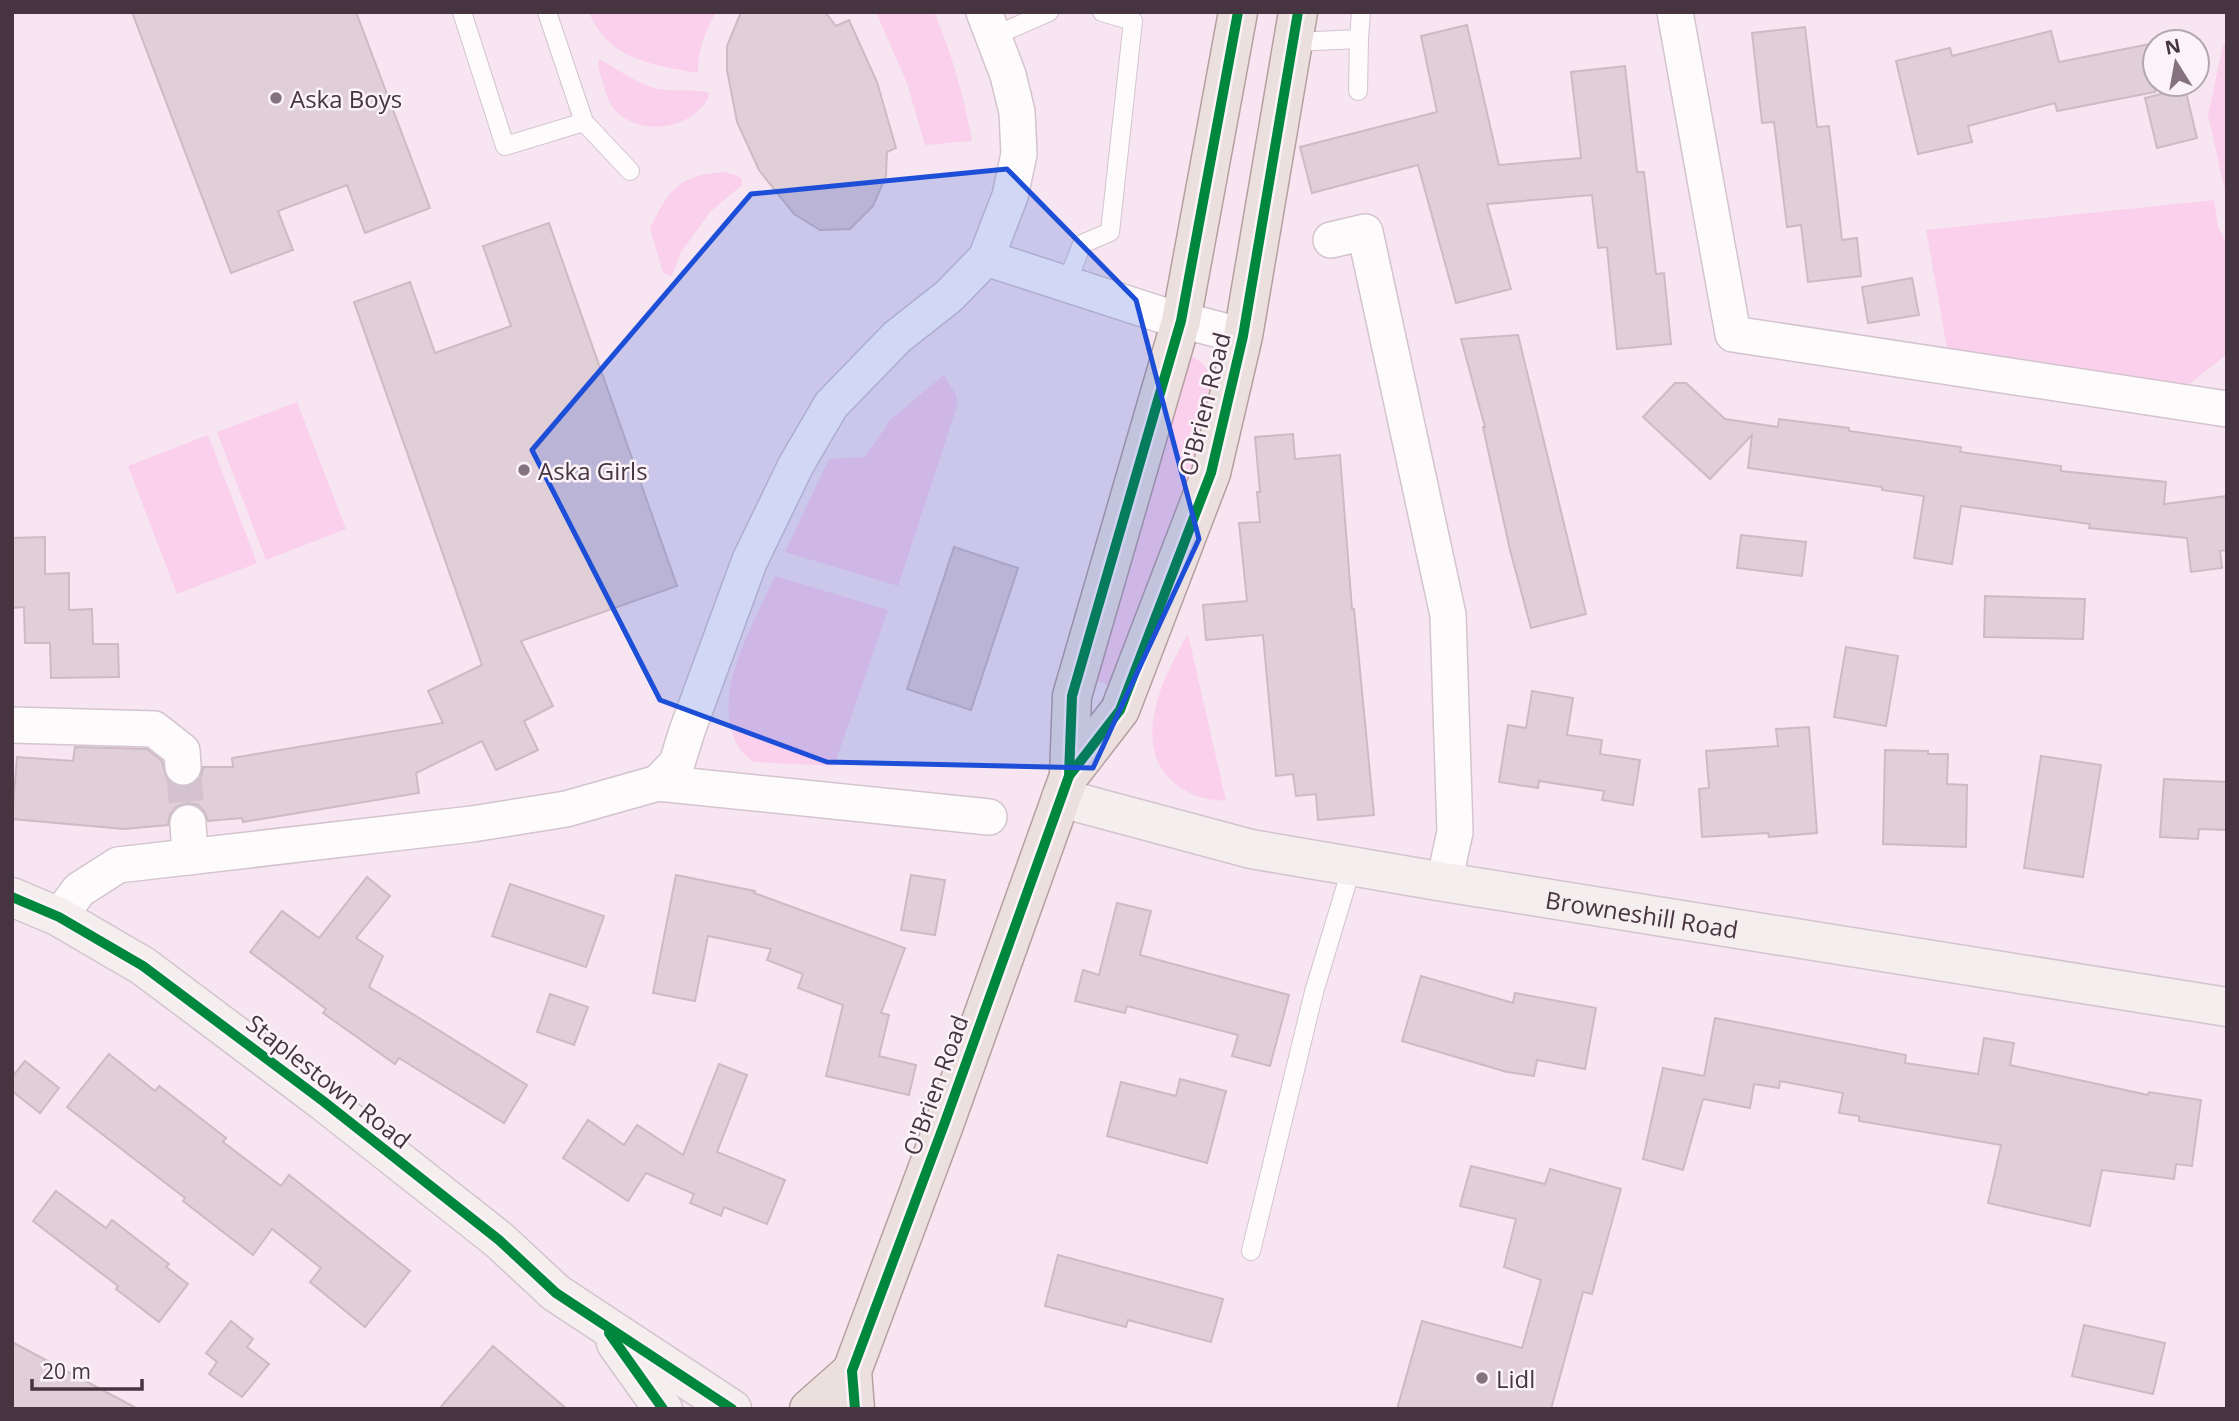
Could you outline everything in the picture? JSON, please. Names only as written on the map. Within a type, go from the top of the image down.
[{"type":"main road","name":"O'Brien Road","points":[[855,1409],[852,1371],[1065,787],[1072,696],[1181,321],[1238,12]]},
{"type":"main road","name":"O'Brien Road","points":[[1065,787],[1120,710],[1211,473],[1243,336],[1296,27]]},
{"type":"main road","name":"O'Brien Road","points":[[809,1409],[852,1371]]},
{"type":"street","points":[[1675,12],[1734,334],[2227,409]]},
{"type":"street","points":[[658,783],[677,763],[750,560],[796,465],[831,405],[897,337],[949,296],[986,258],[1010,196],[1019,155],[1017,112],[1008,75],[989,24]]},
{"type":"street","points":[[1331,240],[1365,232],[1448,615],[1455,832],[1444,882]]},
{"type":"street","points":[[986,258],[1181,321],[1243,336]]},
{"type":"street","points":[[12,725],[154,729],[182,751],[183,767]]},
{"type":"street","points":[[59,916],[79,890],[118,865],[472,824],[566,809],[658,783],[989,817]]},
{"type":"street","name":"Browneshill Road","points":[[1065,787],[1251,849],[2227,1007]]},
{"type":"street","points":[[188,823],[190,857]]},
{"type":"street","name":"Staplestown Road","points":[[12,897],[59,916],[143,966],[323,1101],[499,1240],[556,1293],[732,1409]]},
{"type":"street","name":"Staplestown Road","points":[[603,1324],[663,1409]]},
{"type":"lane","points":[[462,12],[505,146],[584,122]]},
{"type":"lane","points":[[547,12],[584,122],[631,171]]},
{"type":"lane","points":[[989,24],[1049,12]]},
{"type":"lane","points":[[1066,285],[1082,244],[1110,233],[1133,20],[1102,12]]},
{"type":"lane","points":[[1358,91],[1361,12]]},
{"type":"lane","points":[[1296,27],[1359,39]]},
{"type":"lane","points":[[1251,1251],[1314,992],[1352,866]]},
{"type":"highlighted area","points":[[1007,169],[1136,300],[1199,539],[1093,768],[827,762],[660,700],[532,450],[751,194]]},
{"type":"shaded area","points":[[589,12],[716,12],[703,41],[698,73],[649,63],[620,50],[597,28]]},
{"type":"shaded area","points":[[876,12],[934,12],[957,75],[972,141],[925,145],[907,83]]},
{"type":"shaded area","points":[[2227,41],[2227,200],[2208,115],[2223,45]]},
{"type":"shaded area","points":[[599,59],[650,87],[708,92],[709,96],[692,116],[679,122],[652,127],[638,124],[626,119],[610,103],[598,64]]},
{"type":"shaded area","points":[[724,172],[742,179],[742,185],[711,211],[681,252],[672,276],[663,273],[650,228],[663,204],[685,181]]},
{"type":"shaded area","points":[[2214,200],[2218,227],[2227,245],[2227,354],[2183,389],[1947,348],[1926,230]]},
{"type":"shaded area","points":[[1187,354],[1204,365],[1212,384],[1190,492],[1118,688],[1089,678]]},
{"type":"shaded area","points":[[944,375],[956,395],[957,406],[898,586],[785,552],[829,459],[865,457],[891,419]]},
{"type":"shaded area","points":[[297,402],[346,529],[266,560],[217,432]]},
{"type":"shaded area","points":[[208,435],[257,563],[177,594],[128,466]]},
{"type":"shaded area","points":[[775,576],[888,610],[834,766],[753,762],[739,748],[730,726],[731,682],[746,637]]},
{"type":"shaded area","points":[[1188,634],[1226,801],[1194,795],[1172,781],[1159,763],[1153,743],[1153,721],[1158,698]]},
{"type":"building","name":"Aska Boys","points":[[132,12],[356,12],[430,208],[365,233],[347,185],[278,211],[293,250],[231,273]]},
{"type":"building","points":[[741,12],[825,12],[836,26],[849,20],[877,82],[896,148],[887,152],[886,176],[873,206],[850,229],[820,230],[794,214],[759,170],[737,122],[727,70],[727,46]]},
{"type":"building","points":[[1467,25],[1499,165],[1581,158],[1571,72],[1625,66],[1637,172],[1644,172],[1656,274],[1664,273],[1671,344],[1617,349],[1607,247],[1598,248],[1592,195],[1487,204],[1511,289],[1456,303],[1418,165],[1312,193],[1300,147],[1437,112],[1421,36]]},
{"type":"building","points":[[1805,27],[1817,127],[1829,126],[1842,240],[1857,238],[1861,276],[1808,282],[1801,225],[1787,227],[1774,122],[1762,123],[1752,33]]},
{"type":"building","points":[[2051,31],[2059,62],[2141,46],[2141,95],[2057,111],[2055,103],[1968,126],[1972,142],[1918,154],[1896,61],[1950,48],[1952,56]]},
{"type":"building","points":[[2145,98],[2187,98],[2197,138],[2157,148]]},
{"type":"building","name":"Aska Girls","points":[[549,223],[677,586],[521,641],[553,706],[524,721],[538,750],[496,770],[482,741],[416,773],[419,793],[243,822],[242,818],[208,821],[198,805],[187,803],[176,807],[170,815],[168,825],[124,829],[12,819],[17,757],[73,761],[75,747],[147,749],[162,761],[167,779],[175,785],[185,787],[201,777],[203,767],[233,767],[232,758],[443,723],[428,691],[482,665],[354,302],[410,282],[435,353],[511,326],[483,246]]},
{"type":"building","points":[[1912,278],[1919,315],[1868,323],[1862,287]]},
{"type":"building","points":[[1518,335],[1586,614],[1531,628],[1510,550],[1485,427],[1461,339]]},
{"type":"building","points":[[1675,383],[1686,383],[1725,419],[1778,427],[1779,419],[1849,428],[1849,431],[1961,447],[1960,452],[2061,466],[2061,471],[2166,482],[2164,504],[2227,496],[2227,550],[2220,551],[2222,568],[2191,572],[2187,538],[2089,528],[2090,524],[1961,506],[1952,564],[1914,558],[1924,496],[1882,490],[1882,487],[1748,468],[1752,435],[1710,479],[1643,417]]},
{"type":"building","points":[[1293,434],[1295,459],[1340,455],[1352,609],[1374,815],[1318,820],[1316,794],[1296,796],[1293,774],[1276,776],[1263,635],[1206,640],[1203,605],[1247,601],[1239,523],[1260,522],[1255,437]]},
{"type":"building","points":[[1741,535],[1806,542],[1802,576],[1737,568]]},
{"type":"building","points":[[45,537],[45,574],[69,573],[69,610],[92,609],[93,644],[118,644],[119,677],[51,678],[50,643],[25,643],[24,607],[12,608],[12,538]]},
{"type":"building","points":[[954,547],[1018,568],[971,710],[907,689]]},
{"type":"building","points":[[1985,596],[2085,599],[2083,639],[1984,637]]},
{"type":"building","points":[[1846,647],[1898,656],[1886,726],[1834,717]]},
{"type":"building","points":[[1532,691],[1573,698],[1567,735],[1602,740],[1600,754],[1640,760],[1633,805],[1602,800],[1604,791],[1539,781],[1538,788],[1499,782],[1508,725],[1526,728]]},
{"type":"building","points":[[1809,727],[1817,833],[1769,837],[1768,833],[1702,837],[1699,789],[1709,788],[1706,751],[1778,746],[1776,729]]},
{"type":"building","points":[[1885,750],[1948,754],[1947,784],[1967,785],[1966,847],[1883,844]]},
{"type":"building","points":[[2041,756],[2101,765],[2083,877],[2024,868]]},
{"type":"building","points":[[2164,779],[2227,782],[2227,830],[2199,829],[2198,839],[2160,837]]},
{"type":"building","points":[[676,875],[755,891],[754,893],[905,948],[881,1013],[889,1015],[879,1056],[916,1065],[909,1095],[826,1076],[843,1005],[798,988],[803,974],[767,960],[771,949],[708,936],[695,1001],[653,993]]},
{"type":"building","points":[[911,875],[945,880],[935,935],[901,930]]},
{"type":"building","points":[[367,877],[390,896],[356,938],[383,956],[369,987],[527,1085],[504,1123],[399,1058],[395,1064],[323,1013],[326,1009],[250,952],[282,911],[319,938]]},
{"type":"building","points":[[510,884],[604,916],[586,967],[492,936]]},
{"type":"building","points":[[1117,903],[1151,911],[1140,955],[1289,995],[1270,1066],[1232,1056],[1238,1035],[1127,1006],[1125,1013],[1075,1001],[1083,970],[1099,975]]},
{"type":"building","points":[[1421,976],[1513,1003],[1515,993],[1596,1008],[1585,1069],[1537,1060],[1534,1076],[1507,1072],[1402,1041]]},
{"type":"building","points":[[550,994],[588,1007],[574,1045],[537,1032]]},
{"type":"building","points":[[1715,1018],[1906,1055],[1905,1063],[1978,1074],[1984,1038],[2014,1043],[2010,1065],[2148,1095],[2149,1092],[2201,1100],[2192,1166],[2176,1164],[2174,1179],[2102,1170],[2090,1226],[1988,1203],[2001,1145],[1859,1121],[1859,1116],[1839,1113],[1843,1093],[1780,1081],[1779,1088],[1754,1084],[1750,1108],[1703,1099],[1683,1170],[1643,1159],[1663,1068],[1704,1076]]},
{"type":"building","points":[[109,1054],[155,1091],[159,1086],[226,1138],[223,1142],[281,1186],[289,1175],[410,1271],[365,1327],[310,1282],[321,1268],[272,1229],[253,1255],[183,1201],[185,1198],[67,1107]]},
{"type":"building","points":[[25,1061],[59,1088],[40,1113],[12,1091],[12,1077]]},
{"type":"building","points":[[719,1064],[747,1075],[717,1152],[785,1180],[767,1224],[724,1207],[721,1216],[690,1203],[694,1194],[646,1173],[628,1201],[563,1158],[588,1120],[624,1145],[637,1125],[683,1155]]},
{"type":"building","points":[[1180,1079],[1226,1091],[1207,1163],[1107,1136],[1121,1082],[1176,1096]]},
{"type":"building","points":[[1471,1166],[1545,1184],[1550,1169],[1621,1189],[1592,1294],[1583,1292],[1551,1409],[1397,1409],[1422,1321],[1522,1348],[1541,1280],[1504,1267],[1516,1219],[1460,1206]]},
{"type":"building","points":[[56,1191],[106,1228],[112,1220],[169,1264],[166,1267],[188,1284],[159,1322],[116,1289],[118,1286],[33,1221]]},
{"type":"building","points":[[1058,1255],[1223,1299],[1211,1342],[1128,1320],[1126,1327],[1045,1306]]},
{"type":"building","points":[[231,1321],[253,1339],[247,1347],[269,1364],[242,1397],[209,1374],[217,1362],[206,1353]]},
{"type":"building","points":[[2084,1325],[2165,1343],[2153,1394],[2072,1376]]},
{"type":"building","points":[[12,1342],[138,1409],[12,1409]]},
{"type":"building","points":[[493,1346],[567,1409],[439,1409]]},
{"type":"tunnel","points":[[183,767],[188,823]]},
{"type":"cycle path","points":[[1069,776],[1072,696],[1181,321],[1238,12]]},
{"type":"cycle path","points":[[855,1409],[852,1371],[1069,776],[1120,710],[1211,473],[1243,336],[1298,12]]},
{"type":"cycle path","points":[[12,897],[59,917],[143,966],[323,1101],[499,1240],[556,1293],[732,1409]]},
{"type":"cycle path","points":[[609,1333],[663,1409]]},
{"type":"place","name":"Aska Boys","points":[[276,98]]},
{"type":"place","name":"Aska Girls","points":[[524,470]]},
{"type":"place","name":"Lidl","points":[[1482,1378]]}]
